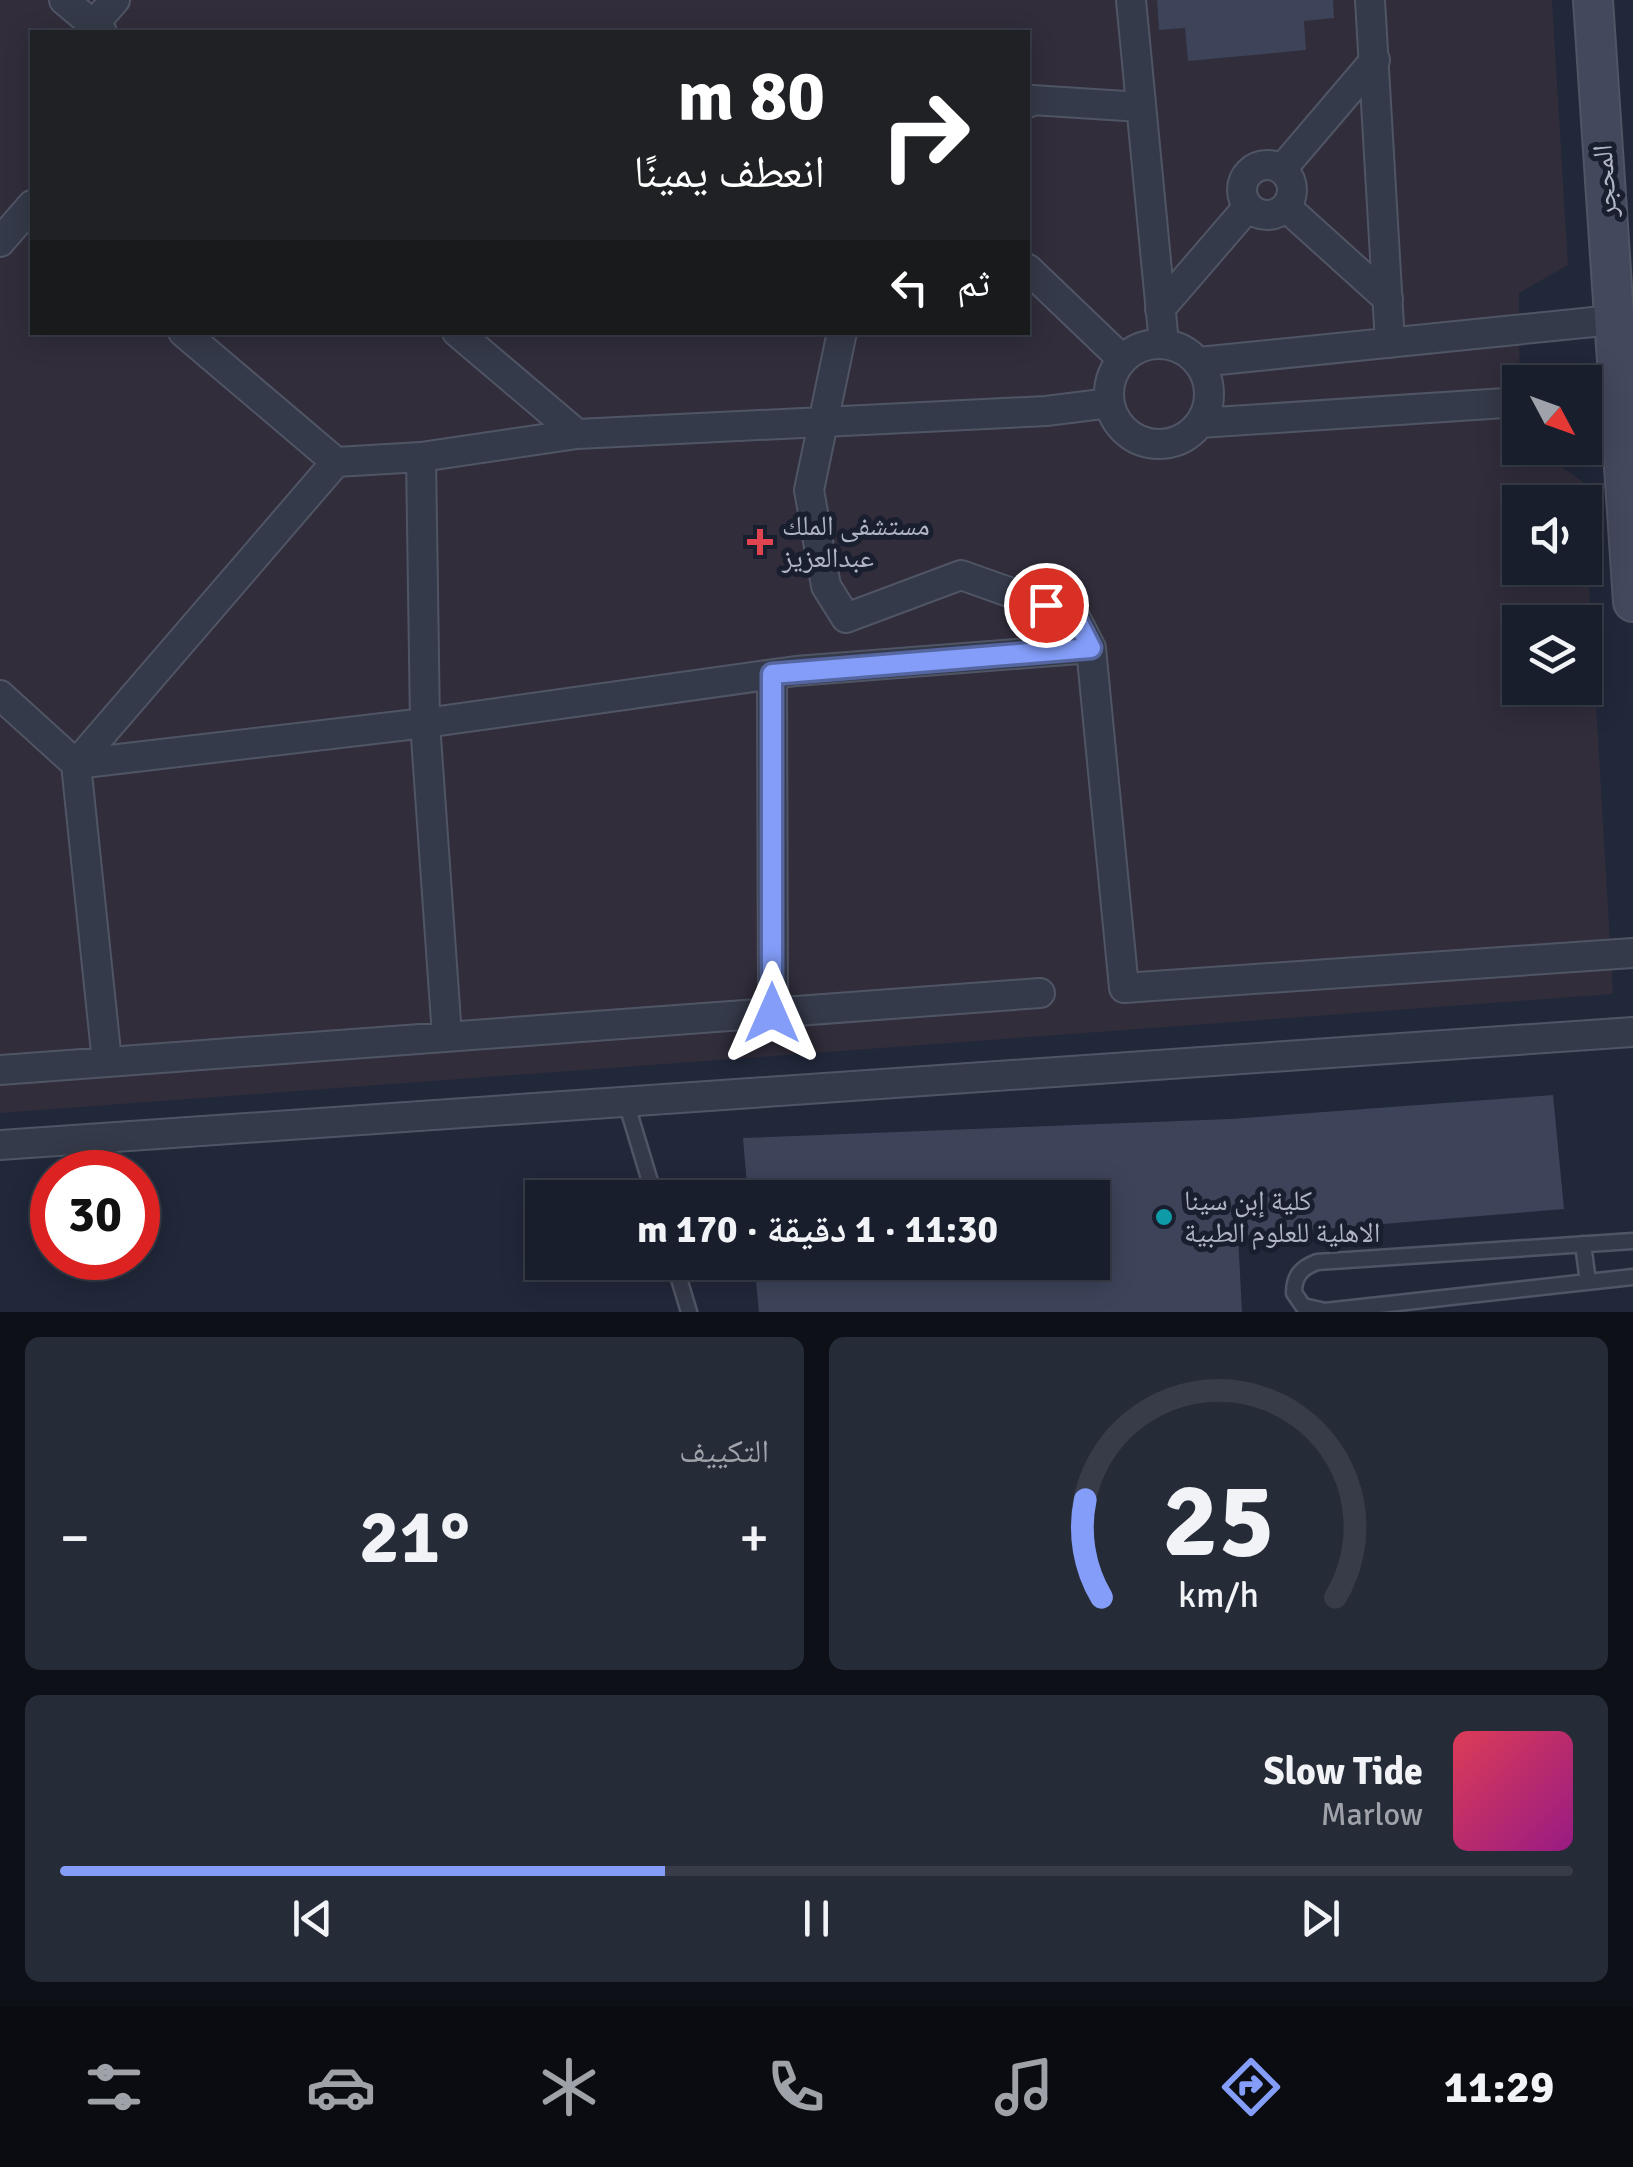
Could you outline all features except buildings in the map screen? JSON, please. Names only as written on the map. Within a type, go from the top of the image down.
[{"type":"main road","name":"المحجر","points":[[1593,0],[1613,320],[1602,396],[1633,602]]},
{"type":"street","points":[[64,0],[98,28],[115,0]]},
{"type":"street","points":[[1132,0],[1164,344]]},
{"type":"street","points":[[1370,0],[1390,342]]},
{"type":"street","points":[[1282,170],[1375,60]]},
{"type":"street","points":[[1030,102],[1141,107]]},
{"type":"street","points":[[1265,164],[1282,170],[1290,180],[1292,193],[1286,207],[1274,215],[1259,215],[1247,208],[1240,190],[1249,171],[1265,164]]},
{"type":"street","points":[[0,242],[30,207]]},
{"type":"street","points":[[1286,207],[1388,298]]},
{"type":"street","points":[[1160,309],[1247,208]]},
{"type":"street","points":[[1030,271],[1122,359]]},
{"type":"street","points":[[1199,362],[1613,320]]},
{"type":"street","points":[[187,335],[336,462],[420,457],[577,434],[1046,411],[1110,404]]},
{"type":"street","points":[[462,335],[577,434]]},
{"type":"street","points":[[841,335],[810,490],[826,586],[846,618],[960,575],[1074,615],[1091,648],[1124,988],[1633,953]]},
{"type":"street","points":[[1154,342],[1164,344],[1181,347],[1199,362],[1210,398],[1200,423],[1189,434],[1173,442],[1153,444],[1133,438],[1120,427],[1112,415],[1108,390],[1115,367],[1130,352],[1154,342]]},
{"type":"street","points":[[1200,423],[1502,403]]},
{"type":"street","points":[[420,457],[425,723],[447,1036]]},
{"type":"street","points":[[76,764],[336,462]]},
{"type":"street","points":[[76,764],[425,723],[772,674],[1091,648]]},
{"type":"street","points":[[772,674],[772,1013]]},
{"type":"street","points":[[0,694],[76,764],[107,1062]]},
{"type":"street","points":[[0,1070],[1040,993]]},
{"type":"street","points":[[0,1145],[1633,1032]]},
{"type":"lane","points":[[626,1102],[650,1180]]},
{"type":"lane","points":[[1633,1240],[1317,1262],[1296,1277],[1294,1293],[1303,1306],[1325,1310],[1633,1277]]},
{"type":"lane","points":[[1583,1244],[1588,1282]]},
{"type":"lane","points":[[679,1280],[689,1312]]},
{"type":"shaded area","name":"مستشفى الملك عبدالعزيز","points":[[0,0],[1552,0],[1568,265],[1519,293],[1519,365],[1502,365],[1502,465],[1559,465],[1583,485],[1502,485],[1502,585],[1589,585],[1590,605],[1502,605],[1502,705],[1596,705],[1613,994],[0,1113]]},
{"type":"place","name":"مستشفى الملك عبدالعزيز","points":[[760,542]]},
{"type":"place","name":"كلية إبن سينا الاهلية للعلوم الطبية","points":[[1164,1217]]},
{"type":"route","points":[[772,1013],[772,674],[1091,648],[1074,615],[1046,605]]}]
